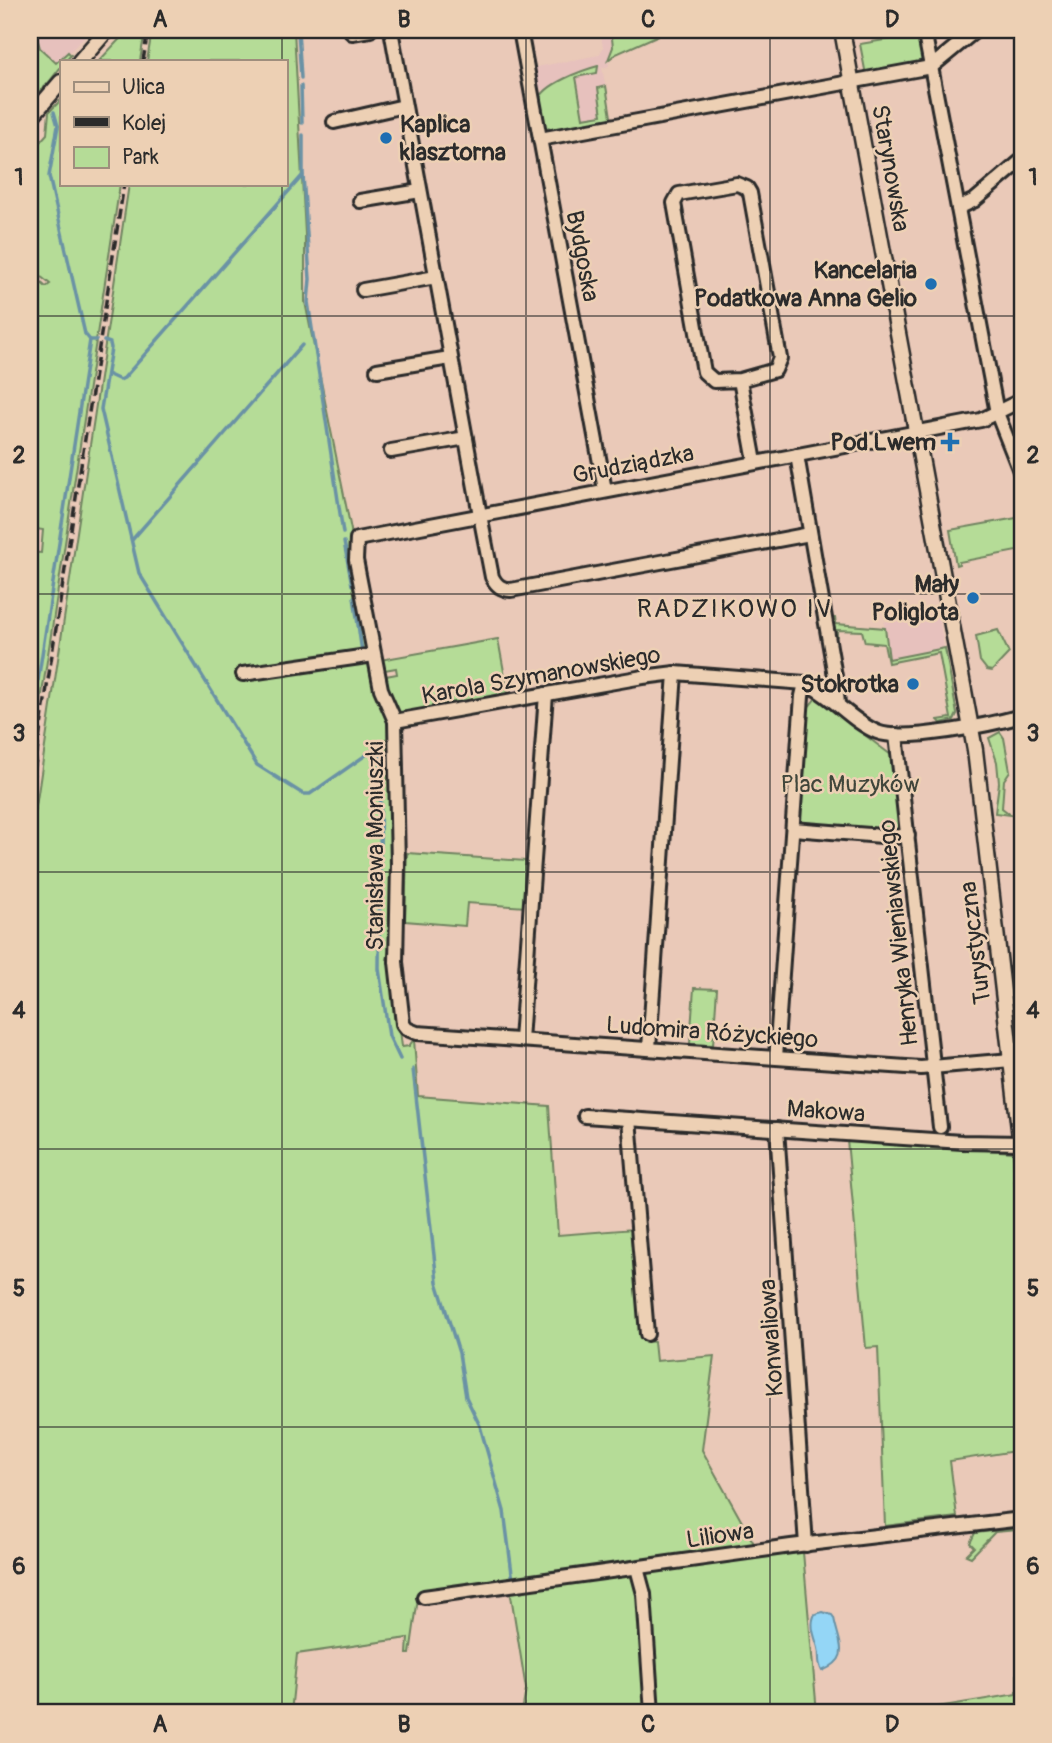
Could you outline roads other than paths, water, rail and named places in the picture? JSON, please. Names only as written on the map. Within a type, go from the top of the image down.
[{"type":"street","points":[[81,60],[107,30]]},
{"type":"street","points":[[352,33],[370,30]]},
{"type":"street","points":[[391,30],[450,358],[492,577],[496,584],[511,590],[810,534]]},
{"type":"street","name":"Bydgoska","points":[[520,30],[605,490]]},
{"type":"street","name":"Starynowska","points":[[842,30],[971,727]]},
{"type":"street","points":[[924,30],[997,413],[1022,476]]},
{"type":"street","points":[[540,139],[931,67],[976,30]]},
{"type":"street","points":[[31,115],[60,83]]},
{"type":"street","points":[[334,122],[404,106]]},
{"type":"street","points":[[958,208],[975,200],[1022,160]]},
{"type":"street","points":[[737,184],[747,188],[750,193],[780,358],[775,370],[740,380],[714,381],[704,372],[674,203],[679,194],[737,184]]},
{"type":"street","points":[[360,201],[420,191]]},
{"type":"street","points":[[363,290],[436,277]]},
{"type":"street","points":[[377,370],[450,358]]},
{"type":"street","points":[[740,380],[755,462]]},
{"type":"street","name":"Grudziądzka","points":[[357,539],[981,420],[1022,400]]},
{"type":"street","points":[[391,452],[466,438]]},
{"type":"street","points":[[797,454],[838,704]]},
{"type":"street","name":"Stanisława Moniuszki","points":[[357,539],[356,560],[381,689],[395,721],[398,854],[396,962],[403,1024],[409,1030]]},
{"type":"street","points":[[243,674],[374,655]]},
{"type":"street","points":[[649,1048],[675,673]]},
{"type":"street","name":"Karola Szymanowskiego","points":[[395,721],[675,673],[805,683],[871,729],[884,734],[971,727],[1022,716]]},
{"type":"street","points":[[776,1057],[805,683]]},
{"type":"street","points":[[521,1040],[546,694]]},
{"type":"street","name":"Turystyczna","points":[[971,727],[1022,1147]]},
{"type":"street","name":"Henryka Wieniawskiego","points":[[896,735],[940,1127]]},
{"type":"street","points":[[793,829],[895,837],[908,835]]},
{"type":"street","name":"Ludomira Różyckiego","points":[[409,1030],[934,1068],[1012,1060]]},
{"type":"street","name":"Makowa","points":[[585,1116],[1022,1147]]},
{"type":"street","points":[[629,1119],[647,1334]]},
{"type":"street","name":"Konwaliowa","points":[[777,1129],[806,1545]]},
{"type":"street","name":"Liliowa","points":[[424,1597],[806,1545],[1022,1519]]},
{"type":"street","points":[[637,1569],[644,1594],[652,1713]]},
{"type":"water","points":[[823,1612],[834,1618],[841,1650],[837,1661],[822,1671],[813,1622],[815,1614]]},
{"type":"waterway","points":[[298,30],[301,78]]},
{"type":"waterway","points":[[30,84],[34,90]]},
{"type":"waterway","points":[[301,86],[302,123]]},
{"type":"waterway","points":[[54,112],[58,126],[49,176],[85,334],[90,340],[96,340]]},
{"type":"waterway","points":[[30,137],[38,127]]},
{"type":"waterway","points":[[107,374],[120,380],[124,378],[303,175],[303,135]]},
{"type":"waterway","points":[[303,175],[310,279],[308,302],[343,533]]},
{"type":"waterway","points":[[34,707],[90,340]]},
{"type":"waterway","points":[[104,341],[110,343],[111,348],[101,409],[139,573],[257,765],[303,794],[310,794],[376,748],[381,750],[379,969],[389,1036],[400,1059]]},
{"type":"waterway","points":[[132,540],[302,345]]},
{"type":"waterway","points":[[344,542],[352,585]]},
{"type":"waterway","points":[[354,597],[362,652]]},
{"type":"waterway","points":[[413,1069],[437,1282],[459,1353],[466,1397],[480,1426],[504,1511],[513,1581]]},
{"type":"railway","points":[[143,60],[148,30]]},
{"type":"railway","points":[[30,798],[124,186]]},
{"type":"place","name":"Kaplica klasztorna","points":[[386,138]]},
{"type":"place","name":"Kancelaria Podatkowa Anna Gelio","points":[[931,284]]},
{"type":"place","name":"Pod Lwem","points":[[950,442]]},
{"type":"place","name":"Mały Poliglota","points":[[973,598]]},
{"type":"place","name":"Stokrotka","points":[[913,684]]},
{"type":"district","name":"RADZIKOWO IV","points":[[735,608]]},
{"type":"park label","name":"Plac Muzyków","points":[[850,784]]}]
